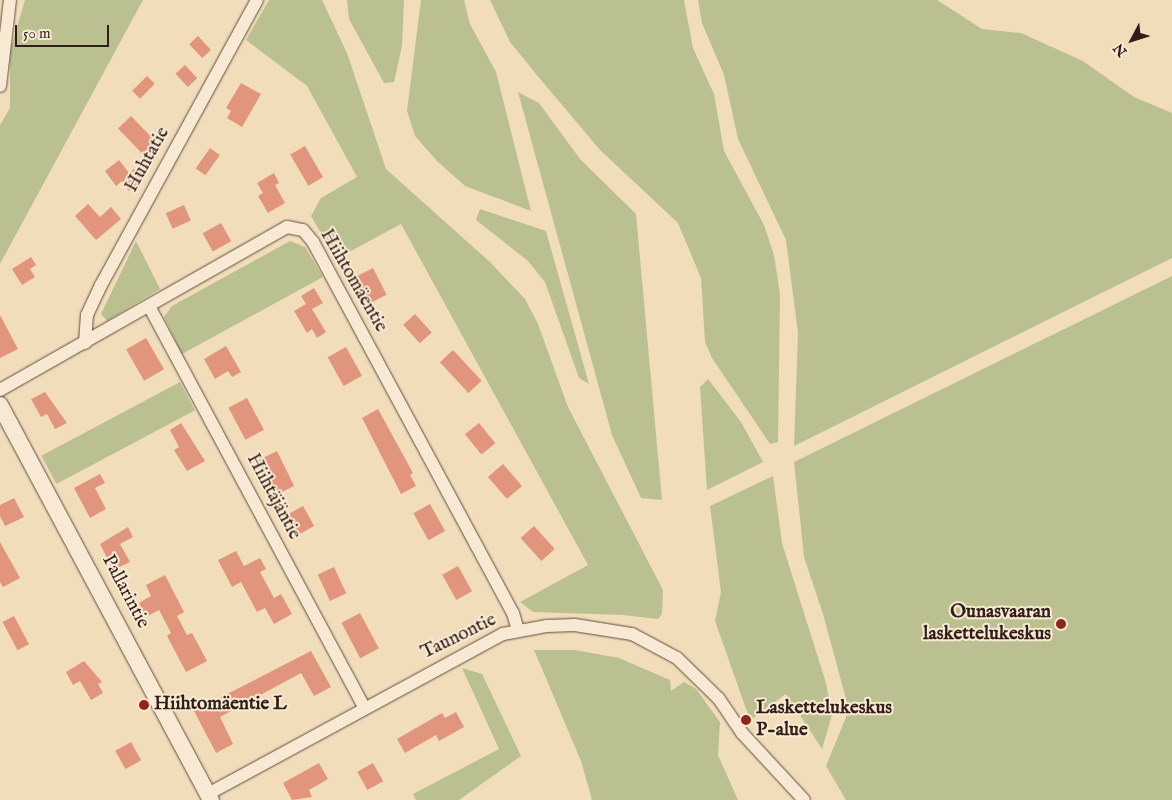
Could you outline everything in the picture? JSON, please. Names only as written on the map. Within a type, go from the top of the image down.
[{"type":"street","points":[[0,86],[10,0]]},
{"type":"street","name":"Huhtatie","points":[[85,343],[87,315],[102,285],[257,0]]},
{"type":"street","name":"Hiihtomäentie","points":[[0,390],[287,227],[303,230],[317,251],[514,614],[518,630]]},
{"type":"street","name":"Hiihtäjäntie","points":[[149,306],[364,707]]},
{"type":"street","name":"Pallarintie","points":[[0,405],[210,797]]},
{"type":"street","name":"Taunontie","points":[[210,797],[364,707],[476,646],[518,630],[576,625],[632,634],[654,644],[700,677],[742,733],[804,800]]},
{"type":"green space","points":[[25,0],[143,0],[0,264],[0,125],[10,108],[10,51]]},
{"type":"green space","points":[[269,0],[322,0],[347,53],[386,169],[490,262],[525,299],[538,324],[568,407],[663,590],[662,614],[658,619],[623,615],[533,612],[520,602],[588,565],[401,224],[336,259],[311,216],[321,198],[357,177],[307,86],[246,40]]},
{"type":"green space","points":[[347,0],[404,0],[402,46],[394,82],[384,83],[349,19]]},
{"type":"green space","points":[[421,0],[464,0],[470,24],[496,72],[531,211],[465,186],[438,162],[415,136],[407,111]]},
{"type":"green space","points":[[490,0],[684,0],[693,48],[714,94],[724,151],[764,225],[774,255],[780,294],[778,442],[770,444],[712,358],[705,342],[701,278],[678,223],[600,150],[510,42]]},
{"type":"green space","points":[[698,0],[937,0],[982,29],[1021,33],[1083,61],[1134,97],[1172,113],[1172,258],[794,446],[798,333],[786,240],[738,139],[724,75],[702,23]]},
{"type":"green space","points":[[518,92],[539,103],[580,159],[636,214],[662,500],[641,498],[612,435]]},
{"type":"green space","points":[[480,209],[546,231],[589,384],[579,378],[545,282],[528,261],[476,220]]},
{"type":"green space","points":[[136,241],[160,289],[107,321],[101,314]]},
{"type":"green space","points":[[290,241],[305,247],[323,277],[182,354],[164,317],[172,306]]},
{"type":"green space","points":[[1172,276],[1172,800],[846,800],[826,766],[849,710],[823,614],[804,557],[794,462]]},
{"type":"green space","points":[[708,379],[741,422],[763,462],[707,490],[700,387]]},
{"type":"green space","points":[[180,382],[195,410],[56,484],[41,456]]},
{"type":"green space","points":[[773,476],[782,543],[826,683],[832,715],[822,749],[786,694],[750,720],[715,621],[721,592],[710,506]]},
{"type":"green space","points":[[534,650],[575,650],[619,658],[670,680],[671,691],[684,682],[696,689],[720,722],[718,755],[738,800],[592,800],[581,761]]},
{"type":"green space","points":[[462,668],[482,674],[521,756],[459,800],[416,800],[413,794],[499,749]]},
{"type":"building","points":[[198,36],[211,50],[202,58],[189,44]]},
{"type":"building","points":[[185,65],[197,78],[188,87],[175,74]]},
{"type":"building","points":[[147,76],[155,84],[140,99],[132,91]]},
{"type":"building","points":[[241,83],[261,94],[242,127],[227,118],[231,111],[226,108]]},
{"type":"building","points":[[131,116],[160,146],[147,159],[118,129]]},
{"type":"building","points":[[305,146],[323,177],[308,186],[290,154]]},
{"type":"building","points":[[210,148],[220,155],[205,175],[196,168]]},
{"type":"building","points":[[119,160],[129,173],[134,169],[143,180],[129,191],[122,181],[116,186],[105,171]]},
{"type":"building","points":[[274,173],[279,183],[275,185],[285,203],[268,213],[258,196],[263,193],[257,183]]},
{"type":"building","points":[[88,204],[100,217],[111,207],[121,219],[96,240],[75,216]]},
{"type":"building","points":[[184,205],[191,221],[173,229],[166,213]]},
{"type":"building","points":[[221,223],[231,241],[213,252],[203,233]]},
{"type":"building","points":[[31,257],[36,265],[30,269],[35,277],[22,285],[12,269]]},
{"type":"building","points":[[373,268],[387,295],[368,304],[354,278]]},
{"type":"building","points":[[314,288],[323,303],[312,309],[326,332],[317,338],[312,329],[307,333],[294,311],[306,304],[301,296]]},
{"type":"building","points":[[415,314],[432,333],[420,343],[403,325]]},
{"type":"building","points":[[0,315],[18,349],[0,358]]},
{"type":"building","points":[[146,338],[164,369],[144,381],[126,350]]},
{"type":"building","points":[[226,346],[241,372],[232,377],[228,371],[215,379],[204,359]]},
{"type":"building","points":[[346,347],[362,376],[344,386],[328,357]]},
{"type":"building","points":[[453,350],[482,381],[468,393],[440,362]]},
{"type":"building","points":[[45,392],[67,423],[55,429],[47,414],[41,417],[31,399]]},
{"type":"building","points":[[247,398],[264,430],[245,440],[228,408]]},
{"type":"building","points":[[378,409],[413,473],[410,475],[416,486],[401,494],[362,418]]},
{"type":"building","points":[[181,423],[205,461],[187,471],[174,450],[179,447],[170,430]]},
{"type":"building","points":[[479,423],[495,443],[481,455],[465,434]]},
{"type":"building","points":[[277,451],[294,486],[275,495],[258,460]]},
{"type":"building","points":[[503,464],[522,486],[507,499],[488,477]]},
{"type":"building","points":[[100,474],[105,483],[95,488],[106,509],[90,518],[74,488]]},
{"type":"building","points":[[14,498],[24,517],[5,526],[0,516],[0,505]]},
{"type":"building","points":[[430,504],[445,531],[428,540],[413,513]]},
{"type":"building","points":[[303,506],[314,526],[298,535],[287,515]]},
{"type":"building","points":[[534,526],[555,549],[541,561],[521,538]]},
{"type":"building","points":[[128,527],[133,537],[120,544],[130,562],[113,570],[100,544]]},
{"type":"building","points":[[0,542],[20,578],[3,587],[0,582]]},
{"type":"building","points":[[236,551],[244,566],[260,558],[266,569],[260,572],[274,598],[281,594],[292,614],[274,624],[265,608],[257,612],[241,582],[232,587],[218,560]]},
{"type":"building","points":[[458,566],[472,591],[456,600],[442,575]]},
{"type":"building","points":[[334,567],[346,593],[330,601],[318,575]]},
{"type":"building","points":[[165,575],[184,612],[177,616],[187,635],[192,633],[207,661],[186,672],[167,636],[171,633],[159,610],[146,617],[139,603],[151,596],[146,585]]},
{"type":"building","points":[[360,613],[379,648],[360,658],[341,623]]},
{"type":"building","points":[[14,616],[29,644],[18,650],[3,622]]},
{"type":"building","points":[[311,651],[331,687],[314,696],[301,673],[220,717],[233,744],[216,753],[194,711]]},
{"type":"building","points":[[84,661],[102,682],[98,684],[103,693],[91,700],[80,681],[73,685],[66,672]]},
{"type":"building","points":[[456,712],[464,727],[439,741],[436,735],[405,753],[397,739],[442,713],[445,718]]},
{"type":"building","points":[[131,742],[141,760],[125,769],[115,751]]},
{"type":"building","points":[[319,763],[328,779],[309,790],[312,797],[292,800],[283,783]]},
{"type":"building","points":[[373,763],[383,781],[367,790],[357,772]]},
{"type":"place","name":"Ounasvaaran laskettelukeskus","points":[[1061,624]]},
{"type":"place","name":"Hiihtomäentie L","points":[[144,705]]},
{"type":"place","name":"Laskettelukeskus P-alue","points":[[746,720]]}]
